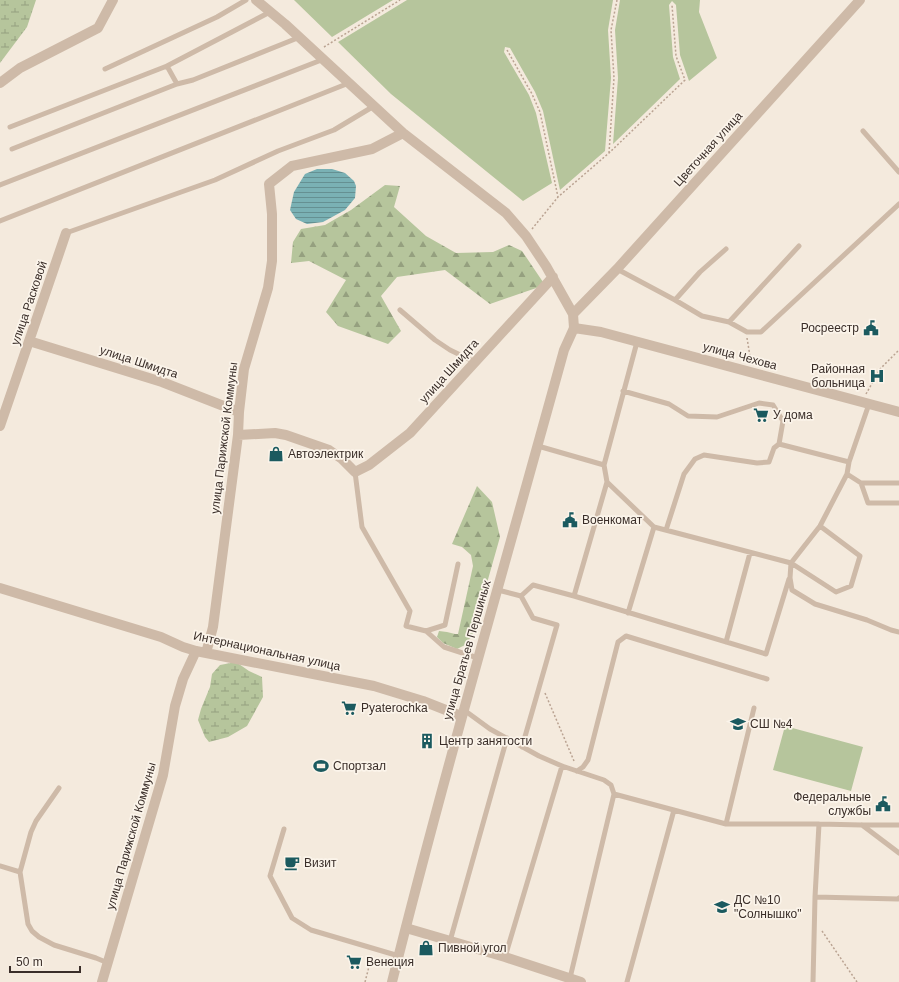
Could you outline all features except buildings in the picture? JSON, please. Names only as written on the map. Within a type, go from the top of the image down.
[{"type":"street","points":[[0,83],[20,68],[98,28],[113,0]]},
{"type":"street","points":[[256,0],[300,37],[403,133],[506,213],[526,236],[546,266],[573,314],[574,328]]},
{"type":"street","name":"Цветочная улица","points":[[573,314],[617,269],[860,0]]},
{"type":"street","name":"улица Парижской Коммуны","points":[[102,982],[163,776],[175,706],[183,679],[201,652],[213,627],[238,435],[244,369],[268,288],[272,261],[272,214],[269,184],[292,166],[372,149],[403,133]]},
{"type":"street","name":"улица Расковой","points":[[0,426],[66,233]]},
{"type":"street","name":"улица Шмидта","points":[[355,472],[369,465],[410,433],[552,277]]},
{"type":"street","name":"улица Чехова","points":[[574,328],[601,332],[899,412]]},
{"type":"street","name":"улица Братьев Першиных","points":[[392,982],[462,713],[498,590],[564,350],[574,328]]},
{"type":"street","name":"улица Шмидта","points":[[29,341],[162,382],[239,412]]},
{"type":"street","points":[[238,435],[275,433],[286,435],[329,450],[342,459],[355,472]]},
{"type":"street","name":"Интернациональная улица","points":[[0,588],[161,638],[183,647],[201,652],[374,686],[462,713]]},
{"type":"street","points":[[406,928],[505,957],[581,982]]},
{"type":"lane","points":[[105,69],[217,17],[246,0]]},
{"type":"lane","points":[[10,127],[167,66],[271,12]]},
{"type":"lane","points":[[12,149],[177,84],[193,80],[300,37]]},
{"type":"lane","points":[[1,182],[324,59]]},
{"type":"lane","points":[[167,66],[177,84]]},
{"type":"lane","points":[[0,221],[349,83]]},
{"type":"lane","points":[[66,233],[215,180],[278,151],[334,130],[374,106]]},
{"type":"lane","points":[[863,131],[899,172]]},
{"type":"lane","points":[[617,269],[702,316],[729,322],[746,332],[761,332],[899,204]]},
{"type":"lane","points":[[729,322],[799,246]]},
{"type":"lane","points":[[675,300],[700,272],[726,249]]},
{"type":"lane","points":[[400,310],[435,340],[450,350],[475,362]]},
{"type":"lane","points":[[574,596],[607,482],[604,465],[637,342]]},
{"type":"lane","points":[[623,391],[669,404],[688,416],[717,417],[759,403],[773,405],[783,421],[779,444],[774,448],[769,462],[758,463],[704,455],[695,459],[684,474],[666,530]]},
{"type":"lane","points":[[865,403],[847,474],[820,526],[791,563],[790,578],[792,590],[815,604],[867,620],[890,630],[899,632]]},
{"type":"lane","points":[[779,444],[849,462]]},
{"type":"lane","points":[[538,446],[604,465]]},
{"type":"lane","points":[[355,472],[362,527],[410,611],[406,626],[426,631],[444,647],[478,658]]},
{"type":"lane","points":[[847,474],[861,483],[899,484]]},
{"type":"lane","points":[[607,482],[654,527],[791,563],[836,592],[851,586],[860,556],[820,526]]},
{"type":"lane","points":[[861,483],[868,503],[899,503]]},
{"type":"lane","points":[[628,613],[654,527]]},
{"type":"lane","points":[[726,642],[750,552]]},
{"type":"lane","points":[[426,631],[445,625],[458,564]]},
{"type":"lane","points":[[521,596],[533,585],[766,654],[790,578]]},
{"type":"lane","points":[[498,590],[521,596],[533,618],[557,625],[522,747]]},
{"type":"lane","points":[[577,770],[583,767],[588,760],[618,642],[626,636],[767,679]]},
{"type":"lane","points":[[726,824],[754,708]]},
{"type":"lane","points":[[462,713],[539,756],[562,766],[604,780],[611,785],[614,794],[570,978]]},
{"type":"lane","points":[[450,941],[507,738]]},
{"type":"lane","points":[[505,957],[562,766]]},
{"type":"lane","points":[[59,788],[36,821],[31,832],[20,872],[28,924],[32,931],[39,937],[54,945],[108,963]]},
{"type":"lane","points":[[614,794],[726,824],[899,825]]},
{"type":"lane","points":[[627,982],[674,810]]},
{"type":"lane","points":[[814,982],[815,897],[819,824]]},
{"type":"lane","points":[[862,825],[899,853]]},
{"type":"lane","points":[[284,829],[270,876],[292,918],[311,930],[399,956]]},
{"type":"lane","points":[[0,866],[20,872]]},
{"type":"lane","points":[[815,897],[899,898]]},
{"type":"path","points":[[316,52],[400,0]]},
{"type":"path","points":[[609,153],[614,78],[611,30],[617,0]]},
{"type":"path","points":[[526,236],[558,197],[609,153],[684,80],[676,56],[672,5]]},
{"type":"path","points":[[507,50],[532,94],[540,112],[558,197]]},
{"type":"path","points":[[746,332],[753,373]]},
{"type":"path","points":[[865,403],[880,369],[899,350]]},
{"type":"path","points":[[541,682],[577,770]]},
{"type":"path","points":[[815,920],[858,982]]},
{"type":"path","points":[[364,982],[374,948]]},
{"type":"green space","points":[[0,0],[36,0],[27,27],[0,63]]},
{"type":"green space","points":[[294,0],[393,0],[332,37]]},
{"type":"green space","points":[[407,0],[613,0],[608,30],[611,78],[605,151],[560,190],[543,111],[535,92],[510,48],[505,47],[504,52],[529,95],[536,113],[552,183],[523,201],[391,94],[338,42]]},
{"type":"green space","points":[[620,0],[700,0],[699,12],[717,58],[689,81],[680,55],[676,5],[672,1],[669,5],[673,57],[680,79],[613,144],[618,78],[615,30]]},
{"type":"green space","points":[[385,185],[400,186],[394,207],[426,236],[456,253],[493,252],[509,245],[522,251],[545,285],[490,304],[445,270],[397,277],[381,296],[401,331],[388,344],[338,326],[326,312],[346,280],[309,261],[291,263],[293,242],[301,229],[325,225],[351,210]]},
{"type":"green space","points":[[477,486],[492,502],[500,537],[472,636],[465,645],[457,649],[443,643],[437,637],[439,631],[458,634],[473,566],[471,555],[462,547],[452,544]]},
{"type":"green space","points":[[236,662],[249,671],[262,677],[263,697],[247,726],[228,737],[209,742],[205,737],[198,720],[210,687],[212,674],[220,665]]},
{"type":"green space","points":[[785,726],[863,747],[851,791],[773,770]]},
{"type":"water","points":[[317,169],[332,169],[345,173],[354,181],[356,186],[355,198],[345,210],[323,222],[307,224],[296,219],[290,210],[294,192],[305,174]]},
{"type":"place","name":"Росреестр","points":[[871,328]]},
{"type":"place","name":"Районная больница","points":[[877,376]]},
{"type":"place","name":"У дома","points":[[761,415]]},
{"type":"place","name":"Автоэлектрик","points":[[276,454]]},
{"type":"place","name":"Военкомат","points":[[570,520]]},
{"type":"place","name":"Pyaterochka","points":[[349,708]]},
{"type":"place","name":"СШ №4","points":[[738,724]]},
{"type":"place","name":"Центр занятости","points":[[427,741]]},
{"type":"place","name":"Спортзал","points":[[321,766]]},
{"type":"place","name":"Федеральные службы","points":[[883,804]]},
{"type":"place","name":"Визит","points":[[292,863]]},
{"type":"place","name":"ДС №10 \"Солнышко\"","points":[[722,907]]},
{"type":"place","name":"Пивной угол","points":[[426,948]]},
{"type":"place","name":"Венеция","points":[[354,962]]}]
